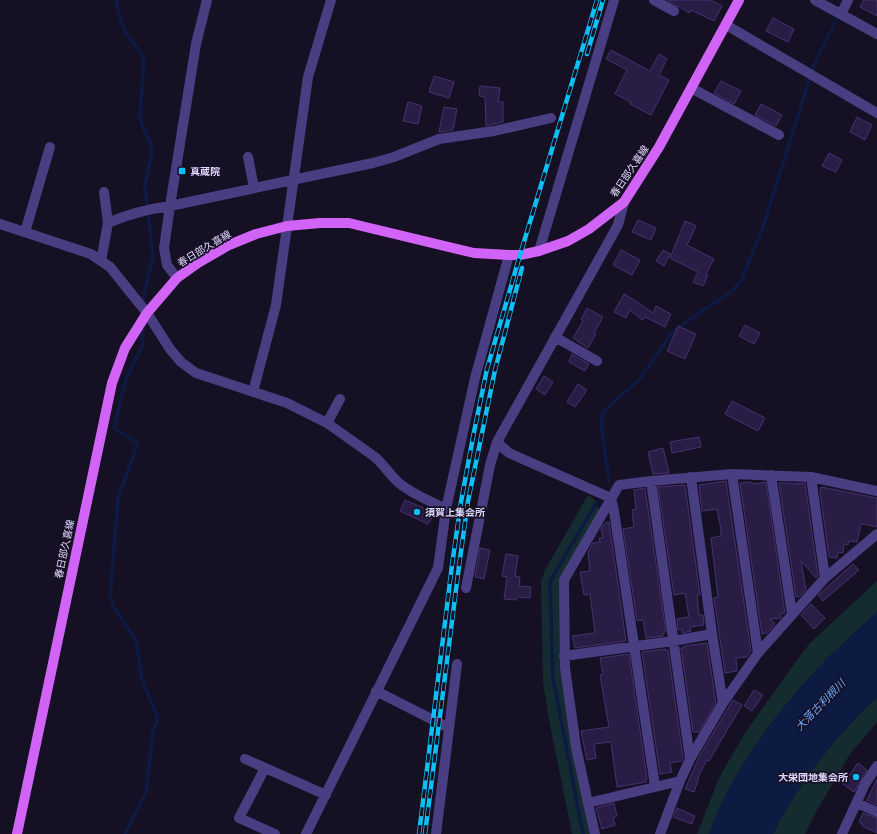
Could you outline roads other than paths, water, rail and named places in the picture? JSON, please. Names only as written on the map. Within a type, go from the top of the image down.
[{"type":"main road","name":"春日部久喜線","points":[[17,834],[112,383],[125,348],[147,312],[176,278],[229,245],[256,234],[288,226],[320,223],[349,223],[474,253],[509,255],[520,255],[539,251],[568,241],[589,229],[624,202],[659,147],[739,0]]},
{"type":"street","points":[[176,278],[167,264],[164,248],[196,44],[207,0]]},
{"type":"street","points":[[253,392],[276,305],[308,76],[330,0]]},
{"type":"street","points":[[539,251],[614,0]]},
{"type":"street","points":[[654,0],[674,11]]},
{"type":"street","points":[[815,0],[877,34]]},
{"type":"street","points":[[841,14],[848,0]]},
{"type":"street","points":[[726,25],[877,113]]},
{"type":"street","points":[[692,88],[779,135]]},
{"type":"street","points":[[108,223],[128,214],[151,208],[170,206],[373,163],[394,157],[439,139],[494,130],[551,118]]},
{"type":"street","points":[[26,232],[50,147]]},
{"type":"street","points":[[248,157],[254,188]]},
{"type":"street","points":[[101,261],[108,223],[104,192]]},
{"type":"street","points":[[466,588],[490,465],[497,442],[618,225],[624,202]]},
{"type":"street","points":[[0,224],[91,254],[110,267],[147,312],[170,349],[181,362],[196,373],[287,403],[327,423],[375,457],[398,482],[407,489],[446,509]]},
{"type":"street","points":[[306,834],[438,568],[446,509],[475,378],[509,255]]},
{"type":"street","points":[[555,337],[597,360]]},
{"type":"street","points":[[327,423],[340,399]]},
{"type":"street","points":[[497,442],[509,454],[610,498],[614,511],[655,786]]},
{"type":"street","points":[[732,474],[758,653]]},
{"type":"street","points":[[595,834],[576,747],[564,668],[564,580],[610,498],[619,485],[651,480],[732,474],[811,477],[877,491]]},
{"type":"street","points":[[771,475],[792,614]]},
{"type":"street","points":[[691,477],[712,634],[723,703]]},
{"type":"street","points":[[811,477],[825,578]]},
{"type":"street","points":[[651,480],[690,759]]},
{"type":"street","points":[[660,834],[690,759],[723,703],[758,653],[825,578],[877,534]]},
{"type":"street","points":[[564,656],[634,647],[712,634]]},
{"type":"street","points":[[436,834],[457,664]]},
{"type":"street","points":[[376,691],[449,728]]},
{"type":"street","points":[[244,759],[326,795]]},
{"type":"street","points":[[842,834],[866,784],[877,766]]},
{"type":"street","points":[[265,768],[239,818],[275,834]]},
{"type":"street","points":[[588,803],[680,781]]},
{"type":"street","points":[[857,803],[877,812]]},
{"type":"water","name":"大落古利根川","points":[[877,612],[877,697],[847,728],[819,761],[794,797],[773,834],[709,834],[729,788],[755,746],[785,706],[817,669]]},
{"type":"waterway","points":[[116,0],[123,28],[143,57],[144,62],[140,115],[142,126],[151,144],[152,152],[145,185],[153,257],[144,294],[143,305]]},
{"type":"waterway","points":[[609,481],[601,423],[603,413],[639,380],[671,334],[686,322],[731,292],[741,281],[762,230],[814,65],[836,21]]},
{"type":"waterway","points":[[125,834],[146,793],[153,731],[157,722],[157,716],[142,679],[136,641],[113,606],[110,595],[118,498],[138,443],[114,428],[126,379],[142,346],[143,325]]},
{"type":"waterway","points":[[583,834],[553,678],[550,581],[597,502]]},
{"type":"railway","points":[[419,834],[461,502],[487,369],[597,0]]},
{"type":"railway","points":[[587,54],[603,0]]},
{"type":"railway","points":[[425,834],[468,501],[495,370],[522,268]]},
{"type":"place","name":"真蔵院","points":[[182,171]]},
{"type":"place","name":"須賀上集会所","points":[[417,512]]},
{"type":"place","name":"大栄団地集会所","points":[[856,777]]}]
